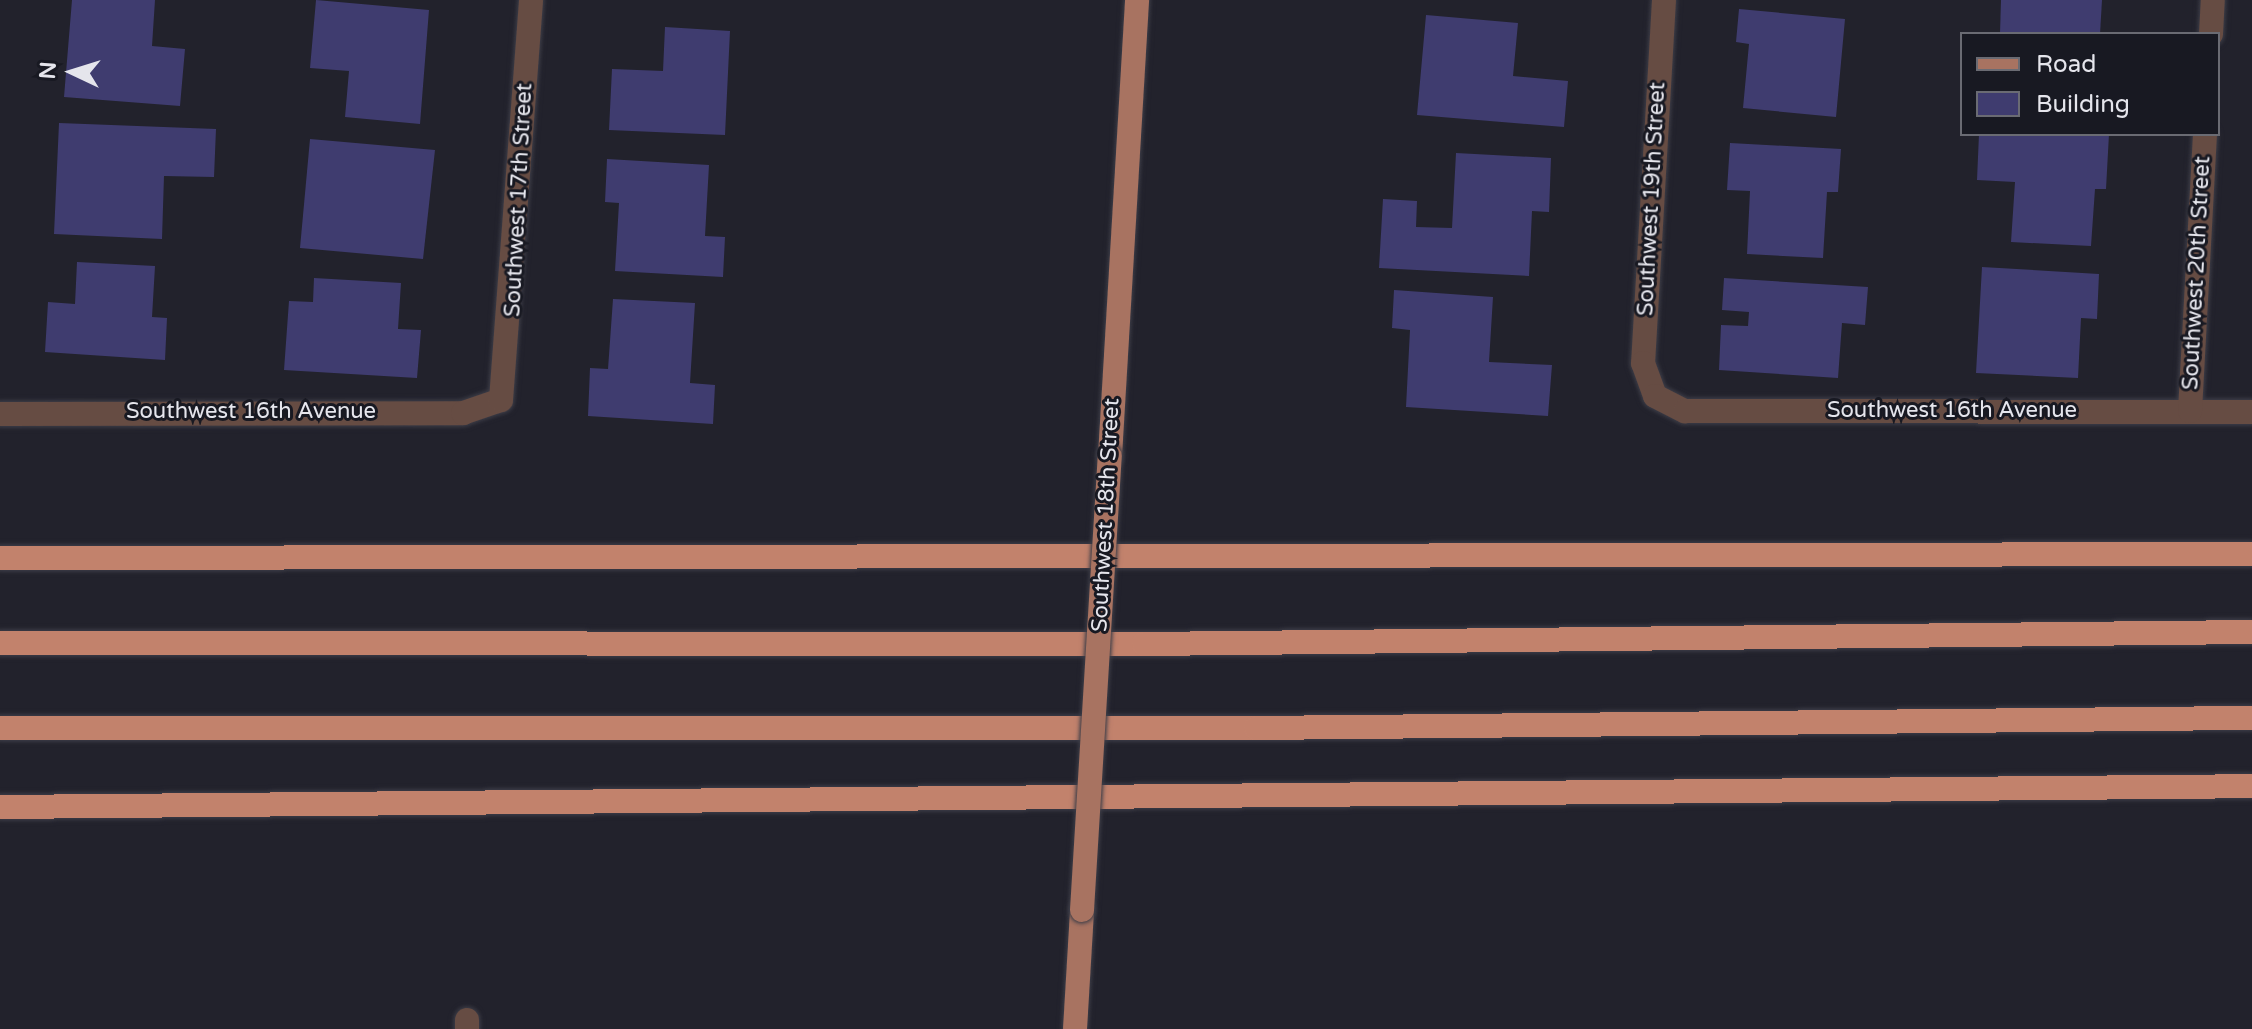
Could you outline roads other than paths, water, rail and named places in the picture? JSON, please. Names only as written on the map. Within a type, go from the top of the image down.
[{"type":"highway","points":[[0,558],[2252,554]]},
{"type":"highway","points":[[0,643],[1144,644],[2252,632]]},
{"type":"highway","points":[[0,728],[1256,728],[2252,718]]},
{"type":"highway","points":[[0,807],[2252,786]]},
{"type":"main road","name":"Southwest 18th Street","points":[[1075,1029],[1137,0]]},
{"type":"street","name":"Southwest 17th Street","points":[[501,400],[531,0]]},
{"type":"street","name":"Southwest 19th Street","points":[[1655,396],[1643,363],[1664,0]]},
{"type":"street","points":[[2211,32],[2213,0]]},
{"type":"street","name":"Southwest 20th Street","points":[[2190,411],[2205,136]]},
{"type":"street","name":"Southwest 16th Avenue","points":[[1655,396],[1685,411],[2252,412]]},
{"type":"street","name":"Southwest 16th Avenue","points":[[0,414],[463,413],[501,400]]}]
